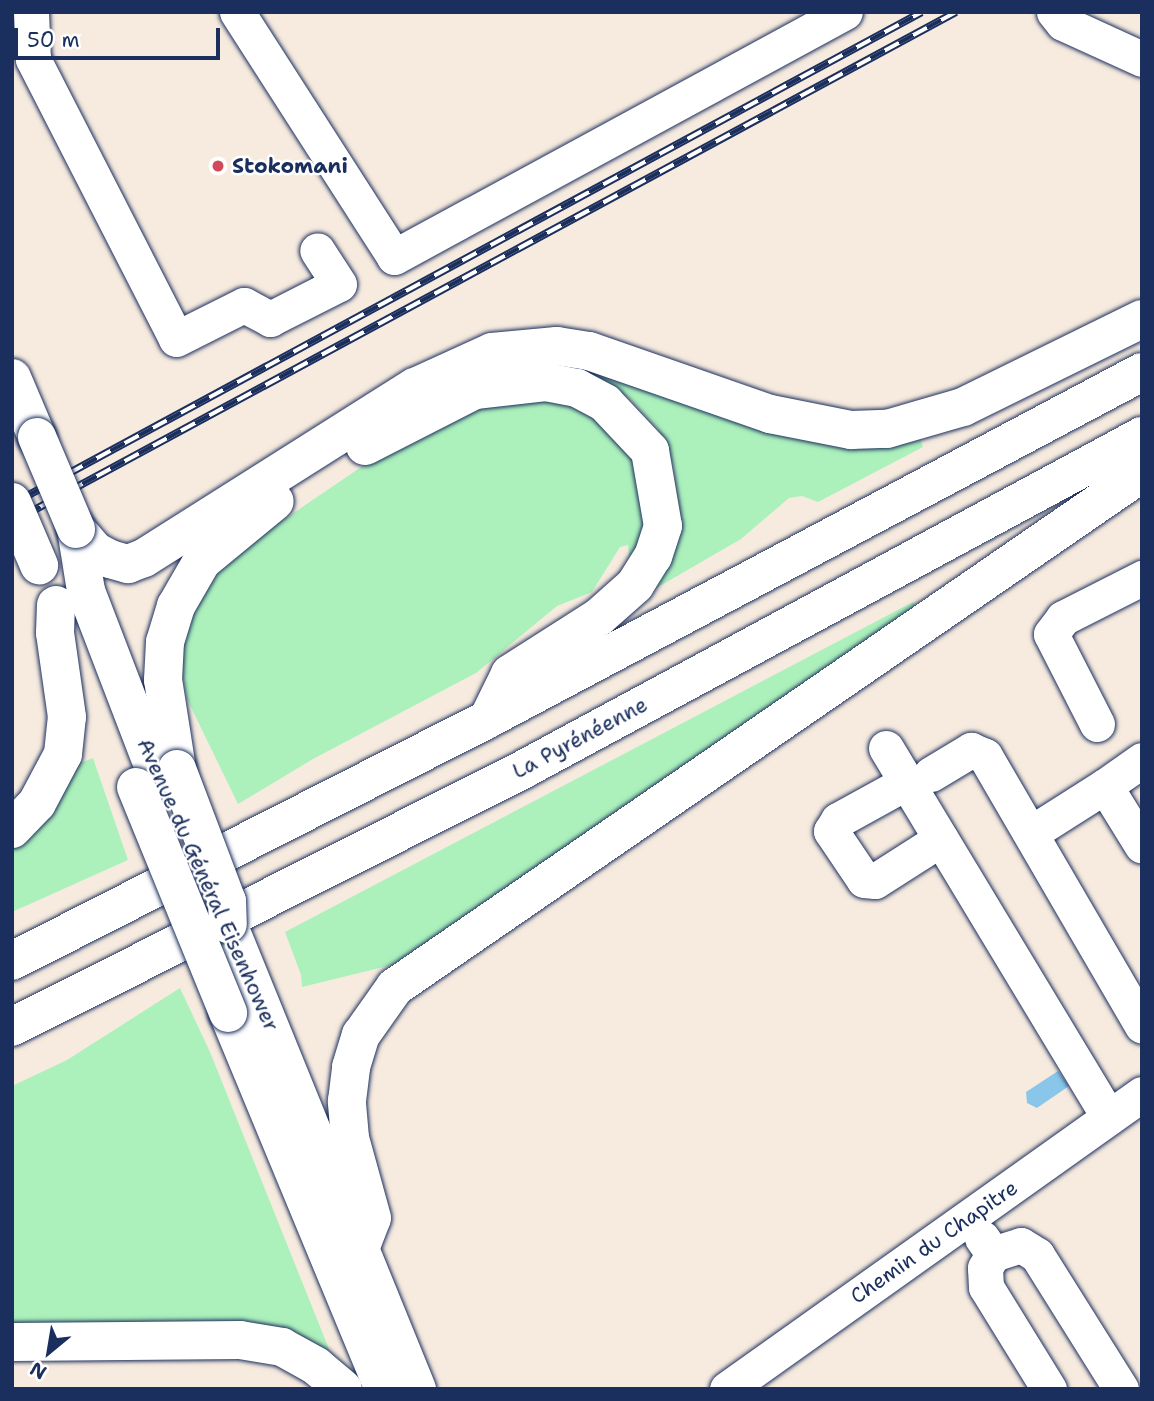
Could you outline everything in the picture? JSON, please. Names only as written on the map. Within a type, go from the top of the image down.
[{"type":"main road","points":[[76,529],[95,551],[110,559],[128,564],[144,558],[415,387],[492,352],[557,346],[589,351],[770,414],[851,430],[887,429],[963,407],[1142,319]]},
{"type":"main road","points":[[12,961],[488,719],[1142,372]]},
{"type":"main road","name":"Avenue du Général Eisenhower","points":[[12,378],[76,529],[86,590],[243,1004],[384,1389]]},
{"type":"main road","points":[[157,778],[165,713],[166,642],[188,580],[228,535],[298,485],[388,432],[475,390],[546,382],[577,388],[606,403],[650,451],[663,526],[653,556],[635,585],[599,617],[510,674],[488,719]]},
{"type":"main road","name":"La Pyrénéenne","points":[[12,1027],[524,769],[1142,436]]},
{"type":"main road","points":[[360,1249],[372,1218],[350,1138],[346,1101],[351,1067],[361,1035],[395,988],[1142,473]]},
{"type":"main road","name":"Avenue du Général Eisenhower","points":[[12,502],[56,605],[226,901],[243,1004],[360,1249],[417,1389]]},
{"type":"main road","points":[[12,829],[53,780],[63,754],[67,717],[55,633],[56,605]]},
{"type":"main road","points":[[12,1342],[240,1340],[282,1348],[316,1366],[342,1389]]},
{"type":"street","points":[[31,12],[33,59],[176,339],[244,305],[270,320],[339,284],[317,250]]},
{"type":"street","points":[[237,12],[394,257],[845,12]]},
{"type":"street","points":[[1054,12],[1063,23],[1142,59]]},
{"type":"street","points":[[1097,724],[1051,634],[1063,618],[1142,578]]},
{"type":"street","points":[[886,748],[919,778],[941,839],[1109,1117]]},
{"type":"street","points":[[941,839],[875,881],[864,880],[831,831],[838,820],[971,750],[985,756],[1142,1026]]},
{"type":"street","points":[[1031,833],[1141,763]]},
{"type":"street","points":[[1105,786],[1142,846]]},
{"type":"street","name":"Chemin du Chapitre","points":[[727,1389],[1142,1094]]},
{"type":"street","points":[[969,1217],[993,1254]]},
{"type":"street","points":[[1049,1389],[986,1287],[985,1268],[993,1254],[1021,1245],[1037,1255],[1121,1389]]},
{"type":"green space","points":[[520,357],[918,432],[923,447],[818,502],[802,496],[789,498],[741,539],[653,590],[678,502],[673,464],[658,429],[629,398],[593,375]]},
{"type":"green space","points":[[544,395],[574,401],[633,450],[647,487],[642,542],[630,562],[628,545],[620,547],[592,592],[557,606],[476,673],[313,759],[238,804],[187,699],[179,655],[185,627],[203,590],[245,546],[367,463],[451,420],[497,403]]},
{"type":"green space","points":[[913,602],[916,606],[408,961],[302,987],[301,975],[285,932]]},
{"type":"green space","points":[[93,758],[128,860],[12,912],[12,847],[75,765]]},
{"type":"green space","points":[[180,988],[210,1052],[333,1359],[12,1329],[12,1086],[67,1060]]},
{"type":"water","points":[[1058,1071],[1069,1086],[1037,1108],[1027,1103],[1026,1092]]},
{"type":"railway","points":[[12,504],[922,12]]},
{"type":"railway","points":[[12,522],[956,12]]},
{"type":"place","name":"Stokomani","points":[[218,166]]}]
